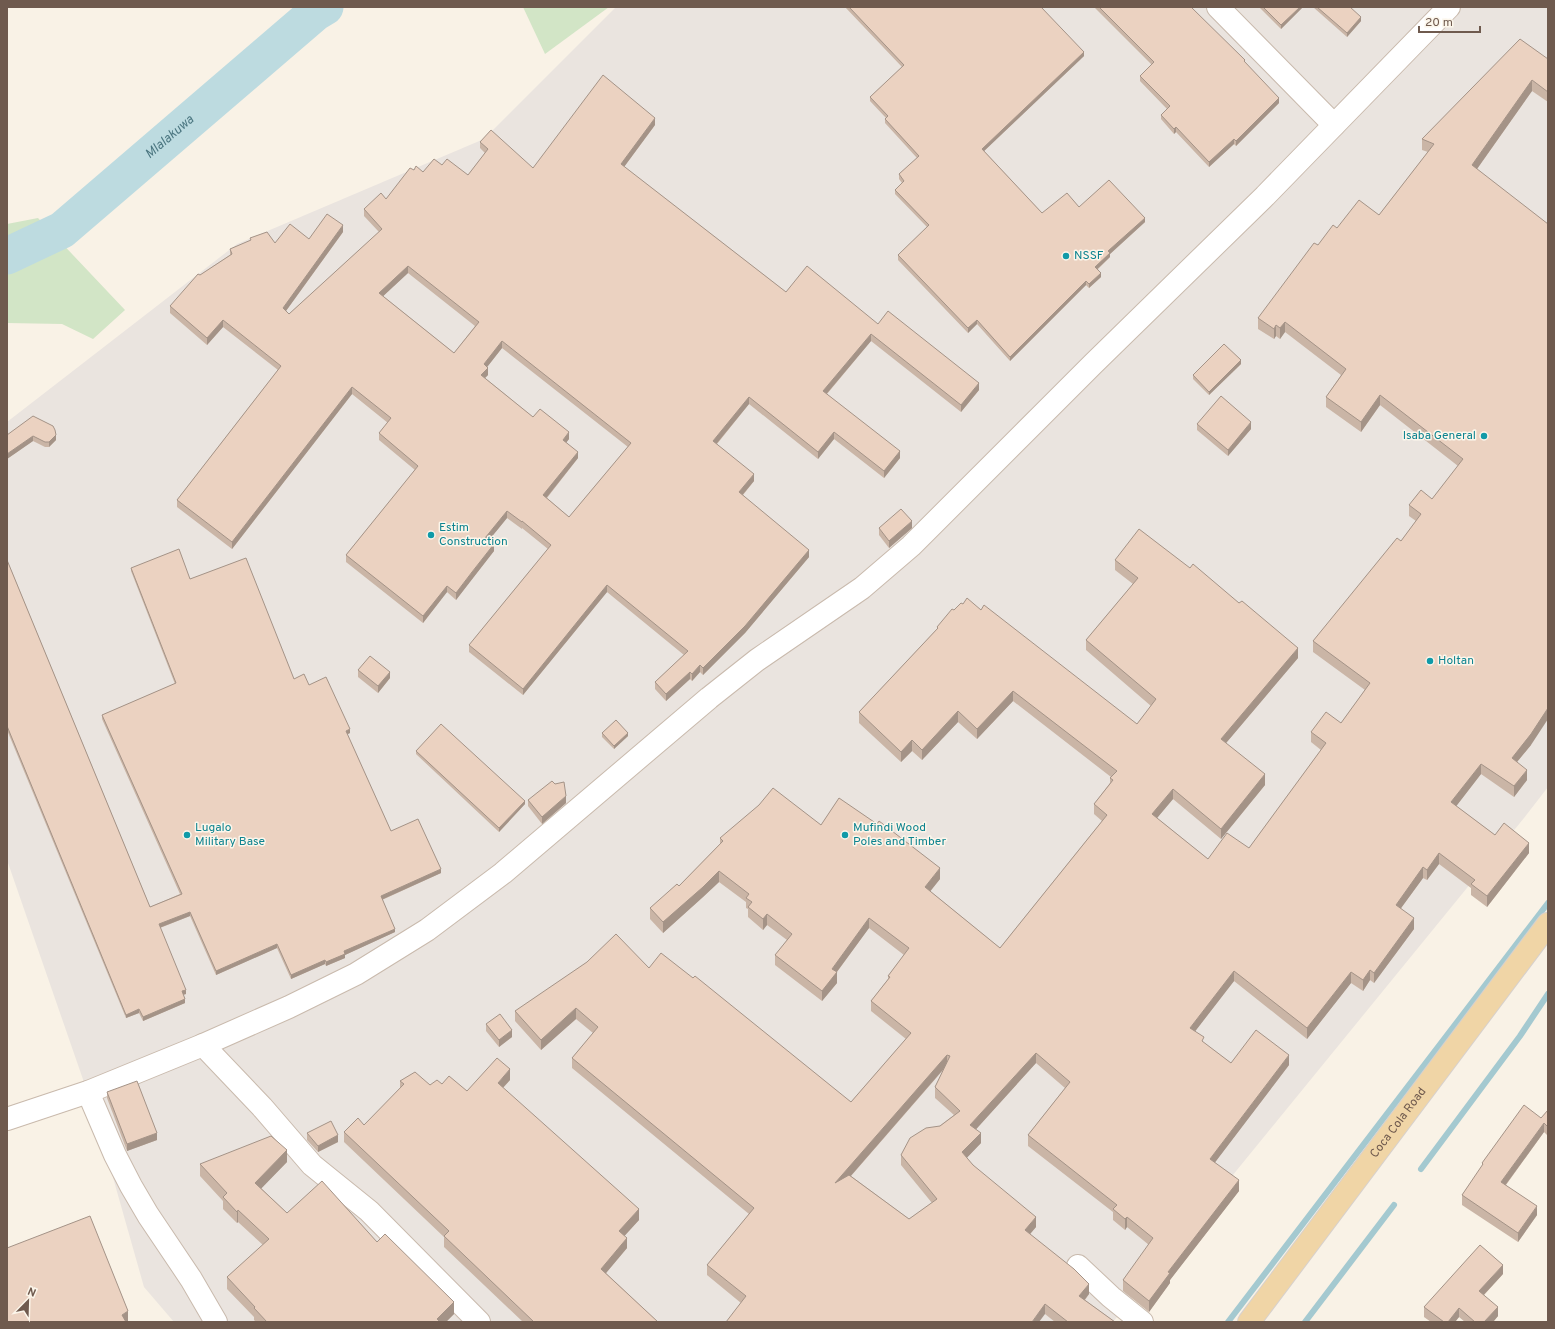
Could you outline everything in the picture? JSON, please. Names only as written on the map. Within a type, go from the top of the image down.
[{"type":"main road","name":"Coca Cola Road","points":[[1249,1322],[1548,924]]},
{"type":"lane","points":[[1218,7],[1334,126]]},
{"type":"lane","points":[[7,1119],[88,1092],[203,1045],[289,1007],[356,974],[427,930],[503,873],[709,698],[757,660],[862,588],[911,546],[1093,364],[1265,196],[1449,7]]},
{"type":"lane","points":[[203,1045],[262,1107],[312,1165],[369,1211],[479,1322]]},
{"type":"lane","points":[[88,1092],[115,1155],[131,1186],[148,1215],[191,1279],[216,1322]]},
{"type":"lane","points":[[1078,1266],[1111,1297],[1142,1322]]},
{"type":"shaded area","points":[[616,7],[1548,7],[1548,787],[1113,1322],[174,1322],[144,1287],[95,1114],[7,860],[7,422],[237,244],[484,139]]},
{"type":"green space","points":[[523,7],[609,7],[545,54]]},
{"type":"green space","points":[[38,218],[125,310],[93,339],[62,324],[7,323],[7,224]]},
{"type":"building","points":[[849,7],[1041,7],[1084,52],[982,149],[1042,213],[1067,193],[1079,207],[1109,180],[1145,218],[1108,251],[1110,253],[1095,267],[1101,273],[1089,284],[1086,281],[1010,357],[977,320],[968,328],[898,255],[929,225],[895,190],[904,181],[899,174],[919,156],[885,119],[888,116],[870,97],[904,65]]},
{"type":"building","points":[[1099,7],[1191,7],[1245,60],[1244,61],[1279,98],[1236,141],[1234,139],[1209,162],[1176,127],[1174,129],[1161,115],[1170,106],[1140,76],[1154,62]]},
{"type":"building","points":[[1263,7],[1300,7],[1281,25]]},
{"type":"building","points":[[1317,7],[1350,7],[1361,17],[1347,33]]},
{"type":"building","points":[[1520,39],[1548,59],[1548,92],[1532,80],[1472,165],[1548,224],[1548,708],[1531,734],[1512,758],[1527,770],[1514,786],[1481,764],[1451,802],[1495,835],[1504,823],[1529,843],[1487,896],[1471,884],[1475,880],[1439,853],[1427,870],[1423,867],[1396,905],[1414,918],[1374,973],[1370,970],[1363,980],[1351,972],[1307,1028],[1234,971],[1190,1028],[1204,1037],[1202,1041],[1231,1063],[1256,1030],[1289,1055],[1210,1159],[1239,1180],[1168,1272],[1170,1273],[1149,1301],[1123,1280],[1153,1238],[1127,1217],[1125,1219],[1113,1209],[1117,1205],[1028,1135],[1070,1082],[1036,1053],[970,1125],[981,1133],[962,1152],[973,1165],[1036,1217],[1025,1230],[1074,1269],[1089,1284],[1079,1296],[1115,1322],[1068,1322],[1045,1304],[1032,1322],[726,1322],[746,1296],[707,1265],[754,1208],[572,1058],[598,1027],[576,1008],[541,1040],[515,1011],[587,962],[616,934],[649,968],[661,953],[693,978],[695,976],[851,1102],[911,1033],[871,1001],[890,977],[888,976],[909,948],[869,918],[832,969],[837,972],[822,991],[775,955],[792,934],[767,914],[763,919],[748,907],[752,902],[746,898],[749,894],[719,871],[663,922],[650,908],[677,884],[679,886],[723,841],[720,838],[759,805],[773,788],[821,825],[839,798],[877,824],[879,821],[940,868],[925,887],[1000,948],[1107,815],[1094,804],[1113,780],[1110,778],[1117,771],[1013,691],[977,729],[958,711],[922,750],[912,740],[901,752],[859,712],[938,628],[937,627],[952,609],[954,610],[961,603],[963,604],[967,598],[981,610],[984,605],[1137,724],[1156,699],[1086,640],[1138,578],[1115,560],[1139,529],[1190,568],[1193,564],[1239,603],[1242,601],[1298,648],[1221,739],[1265,774],[1221,829],[1173,789],[1152,814],[1208,859],[1227,833],[1249,848],[1326,743],[1311,732],[1326,712],[1341,723],[1370,683],[1313,641],[1397,538],[1401,541],[1421,514],[1409,505],[1421,490],[1432,499],[1463,459],[1380,395],[1361,422],[1326,397],[1346,369],[1285,322],[1280,328],[1276,325],[1274,329],[1258,318],[1314,243],[1318,245],[1333,225],[1337,228],[1359,200],[1379,215],[1434,144],[1422,139]],"holes":[[[947,1055],[950,1056],[935,1087],[960,1111],[940,1126],[926,1128],[910,1138],[901,1155],[937,1199],[909,1219],[849,1175],[835,1183]]]},
{"type":"building","points":[[603,75],[655,118],[621,164],[786,292],[807,266],[878,324],[888,311],[979,383],[961,405],[871,334],[823,391],[900,451],[884,471],[834,432],[818,452],[749,397],[713,441],[754,474],[739,492],[809,550],[745,626],[703,668],[700,665],[692,674],[690,672],[666,694],[655,682],[688,651],[607,585],[523,689],[469,645],[551,545],[522,521],[507,511],[485,538],[494,544],[456,593],[447,586],[423,616],[346,555],[418,466],[379,433],[391,418],[352,387],[232,542],[177,500],[281,366],[223,320],[207,338],[170,306],[198,274],[200,275],[232,254],[230,249],[251,240],[250,238],[267,232],[275,243],[290,224],[309,239],[327,214],[343,225],[283,308],[289,314],[382,229],[364,209],[381,193],[386,199],[410,168],[414,170],[416,166],[423,172],[434,159],[442,165],[447,159],[468,175],[488,149],[480,142],[491,130],[533,168]],"holes":[[[408,266],[479,322],[454,353],[379,293]],[[502,341],[631,443],[569,517],[543,495],[578,452],[563,440],[569,432],[540,409],[533,417],[481,375],[488,368],[484,364]]]},
{"type":"building","points":[[1224,344],[1241,360],[1209,392],[1193,375]]},
{"type":"building","points":[[1221,396],[1251,422],[1228,450],[1197,424]]},
{"type":"building","points":[[33,416],[53,426],[56,435],[49,442],[45,442],[33,436],[7,454],[7,435]]},
{"type":"building","points":[[901,509],[912,521],[889,541],[879,528]]},
{"type":"building","points":[[179,549],[190,579],[246,558],[294,679],[304,674],[309,685],[326,677],[350,729],[346,731],[391,831],[418,819],[441,869],[381,896],[395,929],[344,951],[345,954],[326,962],[325,960],[291,975],[277,944],[216,971],[190,912],[159,924],[186,990],[182,991],[185,999],[143,1017],[139,1009],[126,1015],[7,726],[7,560],[150,907],[182,894],[102,715],[176,683],[131,568]]},
{"type":"building","points":[[370,656],[390,672],[378,686],[358,670]]},
{"type":"building","points":[[616,720],[628,733],[614,746],[602,733]]},
{"type":"building","points":[[441,724],[525,801],[499,828],[416,751]]},
{"type":"building","points":[[552,781],[555,784],[564,782],[566,796],[542,817],[528,800]]},
{"type":"building","points":[[500,1014],[512,1030],[499,1040],[486,1024]]},
{"type":"building","points":[[497,1058],[510,1069],[498,1083],[639,1209],[619,1231],[627,1238],[601,1269],[658,1322],[534,1322],[444,1236],[449,1231],[344,1132],[358,1118],[364,1125],[404,1084],[400,1081],[415,1072],[430,1085],[437,1080],[442,1084],[449,1076],[467,1091]]},
{"type":"building","points":[[137,1081],[157,1133],[127,1144],[107,1092]]},
{"type":"building","points":[[1524,1105],[1541,1118],[1548,1110],[1548,1127],[1544,1123],[1501,1182],[1537,1206],[1518,1233],[1462,1195],[1483,1164],[1482,1163]]},
{"type":"building","points":[[331,1121],[338,1135],[318,1146],[307,1133]]},
{"type":"building","points":[[271,1136],[287,1150],[255,1183],[287,1213],[322,1181],[377,1242],[385,1234],[454,1302],[437,1319],[440,1322],[267,1322],[254,1308],[255,1307],[227,1277],[269,1239],[238,1210],[237,1212],[223,1197],[227,1193],[200,1164]]},
{"type":"building","points":[[90,1216],[128,1311],[122,1315],[126,1322],[7,1322],[7,1248]]},
{"type":"building","points":[[1480,1245],[1503,1265],[1479,1291],[1498,1307],[1484,1322],[1475,1322],[1459,1308],[1448,1322],[1444,1322],[1424,1307]]},
{"type":"waterway","name":"Mlalakuwa","points":[[7,256],[62,230],[315,13],[325,7]]},
{"type":"waterway","points":[[1228,1322],[1548,903]]},
{"type":"waterway","points":[[1421,1169],[1520,1036],[1548,994]]},
{"type":"waterway","points":[[1305,1322],[1394,1205]]},
{"type":"place","name":"NSSF","points":[[1066,256]]},
{"type":"place","name":"Isaba General","points":[[1484,436]]},
{"type":"place","name":"Estim Construction","points":[[431,535]]},
{"type":"place","name":"Holtan","points":[[1430,661]]},
{"type":"place","name":"Lugalo Military Base","points":[[187,835]]},
{"type":"place","name":"Mufindi Wood Poles and Timber","points":[[845,835]]}]
